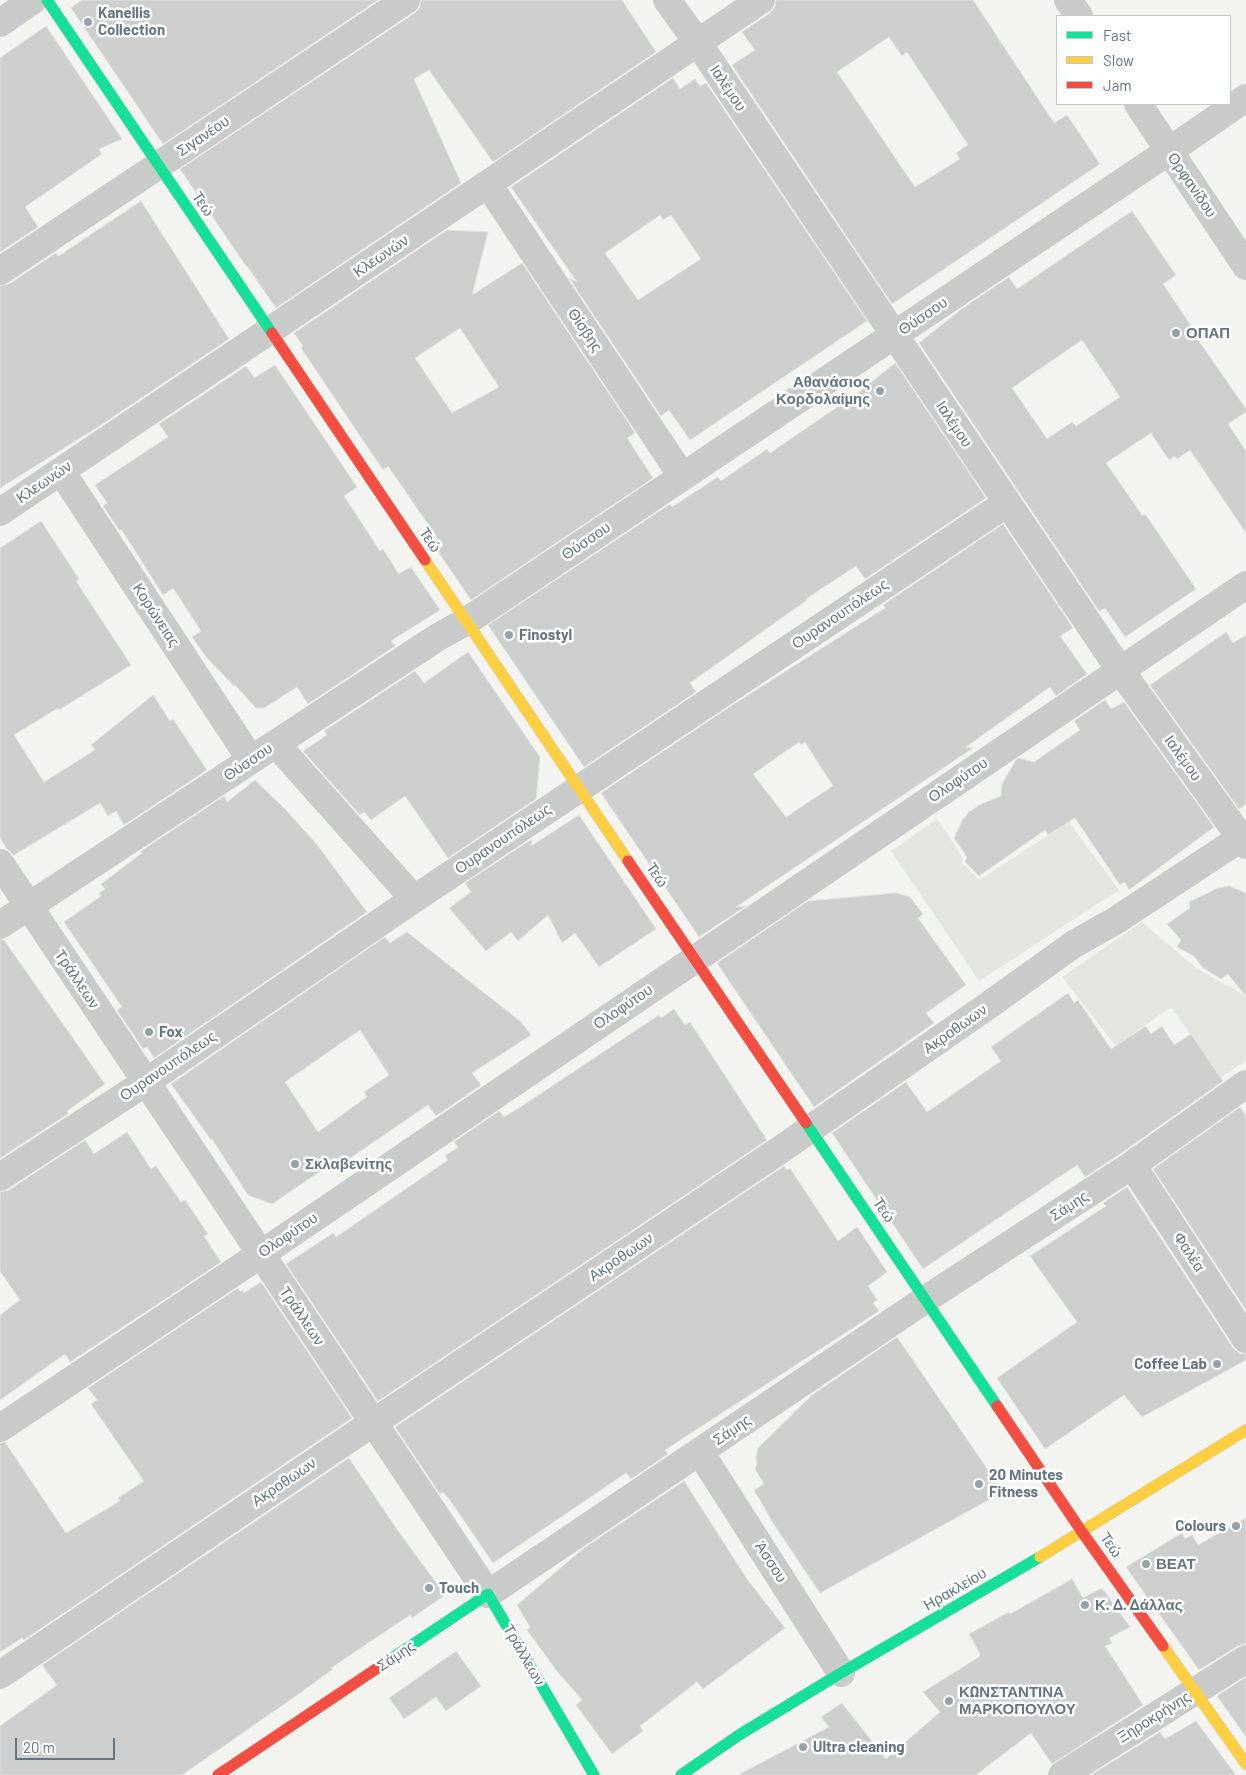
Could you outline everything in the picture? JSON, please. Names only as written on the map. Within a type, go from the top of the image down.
[{"type":"street","points":[[0,22],[33,0]]},
{"type":"street","name":"Τεώ","points":[[47,0],[1082,1532],[1246,1764]]},
{"type":"street","name":"Σιγανέου","points":[[0,271],[406,0]]},
{"type":"street","name":"Ιαλέμου","points":[[667,0],[698,43],[1120,670],[1244,842]]},
{"type":"street","name":"Κλεωνών","points":[[0,512],[761,0]]},
{"type":"street","points":[[1068,0],[1078,15]]},
{"type":"street","name":"Θύσσου","points":[[0,925],[438,637],[467,621],[1170,151],[1246,98]]},
{"type":"street","name":"Ορφανίδου","points":[[1139,105],[1246,266]]},
{"type":"street","name":"Θίσβης","points":[[488,184],[682,476]]},
{"type":"street","name":"Κορώνειας","points":[[61,471],[252,760]]},
{"type":"street","name":"Ουρανουπόλεως","points":[[0,1177],[146,1082],[414,899],[1007,503]]},
{"type":"street","name":"Ολοφύτου","points":[[0,1428],[261,1254],[1246,585]]},
{"type":"street","points":[[276,744],[414,899]]},
{"type":"street","name":"Ακροθωων","points":[[0,1675],[810,1129],[1074,944],[1116,921],[1244,842]]},
{"type":"street","name":"Τράλλεων","points":[[0,863],[488,1594],[594,1775]]},
{"type":"street","name":"Σάμης","points":[[224,1773],[926,1299],[1132,1165],[1246,1084]]},
{"type":"street","name":"Φαλέα","points":[[1132,1165],[1246,1339]]},
{"type":"street","name":"Ηρακλείου","points":[[681,1775],[739,1735],[1082,1532],[1246,1430]]},
{"type":"street","name":"Άσσου","points":[[700,1452],[841,1673]]},
{"type":"street","name":"Ξηροκρήνης","points":[[1062,1775],[1246,1659]]},
{"type":"shaded area","points":[[937,819],[961,855],[962,863],[979,880],[1069,822],[1119,890],[979,981],[891,851]]},
{"type":"shaded area","points":[[1142,922],[1196,968],[1246,996],[1246,1061],[1221,1077],[1171,1007],[1116,1046],[1062,977]]},
{"type":"building","points":[[82,0],[378,0],[163,144],[71,8]]},
{"type":"building","points":[[421,0],[622,0],[656,52],[493,162],[429,70],[414,79],[461,183],[276,308],[180,169],[415,13],[420,7]]},
{"type":"building","points":[[776,0],[973,0],[1054,123],[1067,115],[1100,164],[892,304],[732,65],[755,50],[742,32],[770,13],[775,7]],"holes":[[[889,37],[902,56],[907,52],[968,145],[956,153],[960,159],[915,187],[837,72]]]},
{"type":"building","points":[[46,26],[122,139],[99,149],[102,154],[25,207],[38,227],[0,252],[0,58]]},
{"type":"building","points":[[673,78],[680,89],[695,79],[700,86],[706,83],[867,321],[690,440],[669,410],[661,416],[569,278],[577,282],[511,187]],"holes":[[[660,215],[663,220],[671,215],[701,259],[638,300],[605,253]]]},
{"type":"building","points":[[141,201],[229,339],[98,427],[0,488],[0,286],[9,284],[56,253],[58,256],[60,255]]},
{"type":"building","points":[[1132,211],[1176,275],[1163,284],[1196,333],[1194,334],[1246,409],[1246,412],[1228,424],[1246,451],[1246,533],[1190,450],[1177,459],[1175,456],[1169,460],[1151,433],[1106,463],[1142,515],[1146,515],[1196,589],[1125,637],[1105,608],[1099,611],[919,343],[963,308],[1009,277],[1017,289]],"holes":[[[1082,340],[1120,397],[1076,426],[1072,422],[1047,439],[1012,388]]]},
{"type":"building","points":[[447,230],[488,232],[472,295],[522,263],[635,433],[627,438],[653,478],[471,600],[437,550],[443,546],[388,466],[383,470],[301,348],[303,346],[294,333]],"holes":[[[460,328],[499,387],[452,413],[415,358]]]},
{"type":"building","points":[[895,363],[986,498],[865,579],[856,566],[806,599],[690,683],[696,692],[584,767],[488,625],[670,504],[672,507],[718,477],[721,481],[767,449],[770,453],[858,393]]},
{"type":"building","points":[[275,365],[357,487],[344,496],[380,551],[383,549],[399,574],[411,567],[440,610],[391,641],[395,646],[308,704],[297,687],[264,708],[256,708],[207,658],[192,637],[201,631],[173,588],[163,595],[121,529],[119,530],[103,506],[107,503],[95,485],[168,437],[159,424],[246,366],[254,378]]},
{"type":"building","points":[[41,521],[79,579],[76,581],[131,665],[59,710],[58,708],[14,735],[44,782],[95,750],[91,745],[153,695],[170,721],[173,719],[207,770],[124,825],[116,811],[108,816],[100,803],[14,855],[7,849],[0,838],[0,548]]},
{"type":"building","points":[[1003,524],[1073,628],[1060,636],[1087,674],[1056,696],[1050,687],[966,747],[973,748],[736,907],[746,906],[699,937],[601,793],[731,706],[885,608],[883,605]],"holes":[[[799,742],[801,745],[805,742],[833,786],[786,817],[753,774]]]},
{"type":"building","points":[[1226,632],[1233,643],[1246,635],[1246,804],[1239,809],[1150,685]]},
{"type":"building","points":[[468,652],[540,757],[536,799],[448,858],[405,796],[371,820],[364,812],[360,815],[303,751],[327,735],[324,731],[415,671],[424,683]]},
{"type":"building","points":[[1105,700],[1111,709],[1124,702],[1214,827],[1129,890],[1125,882],[1120,885],[1075,818],[1048,835],[1045,830],[979,876],[965,862],[967,857],[954,838],[962,821],[969,812],[979,805],[1001,796],[1002,784],[1018,758],[1034,762],[1080,730],[1074,721]]},
{"type":"building","points":[[255,780],[286,810],[318,846],[367,912],[154,1058],[147,1047],[143,1049],[117,1010],[122,1007],[64,922],[101,896],[99,893],[105,889],[101,884],[142,853],[141,851],[224,796],[227,802]]},
{"type":"building","points":[[579,815],[656,929],[599,967],[575,933],[562,943],[548,915],[518,941],[511,932],[486,951],[449,908],[471,892],[465,883],[532,839],[531,846]]},
{"type":"building","points":[[1229,886],[1246,893],[1246,996],[1228,974],[1221,979],[1203,968],[1194,956],[1177,947],[1181,940],[1167,924],[1190,908],[1189,902],[1218,888]]},
{"type":"building","points":[[896,893],[910,897],[923,914],[918,918],[966,985],[926,1013],[934,1023],[814,1107],[717,963],[808,901]]},
{"type":"building","points":[[407,932],[521,1022],[531,1035],[472,1073],[481,1085],[436,1116],[428,1105],[340,1165],[337,1160],[272,1204],[248,1195],[212,1139],[171,1084],[385,937],[390,943]],"holes":[[[360,1030],[389,1075],[364,1092],[367,1097],[318,1132],[285,1082]]]},
{"type":"building","points":[[0,940],[4,940],[105,1084],[67,1111],[68,1114],[0,1158]]},
{"type":"building","points":[[1068,993],[1074,1003],[1078,1000],[1111,1049],[1146,1026],[1151,1034],[1162,1026],[1174,1045],[1191,1034],[1223,1081],[1085,1177],[1077,1165],[923,1269],[832,1133],[906,1082],[927,1112],[1001,1061],[991,1047]]},
{"type":"building","points":[[674,1009],[685,1025],[690,1022],[767,1140],[378,1401],[286,1264],[333,1233],[336,1237],[448,1160],[445,1156],[458,1147],[454,1142],[499,1111],[504,1117],[659,1015],[661,1018]]},
{"type":"building","points":[[1240,1107],[1246,1116],[1246,1310],[1153,1169]]},
{"type":"building","points":[[127,1132],[151,1169],[156,1166],[181,1202],[185,1200],[208,1234],[204,1236],[221,1262],[70,1362],[65,1354],[0,1400],[0,1315],[20,1300],[0,1271],[0,1192],[9,1190],[85,1140],[94,1154]]},
{"type":"building","points":[[784,1166],[787,1170],[790,1168],[838,1241],[857,1227],[887,1272],[868,1286],[877,1300],[873,1303],[879,1311],[665,1450],[668,1454],[631,1479],[626,1473],[493,1563],[449,1499],[443,1492],[440,1494],[395,1427]]},
{"type":"building","points":[[1127,1187],[1233,1348],[1239,1353],[1246,1354],[1246,1360],[1142,1417],[1124,1395],[1045,1449],[997,1378],[1077,1322],[1030,1256],[1106,1206],[1103,1203]]},
{"type":"building","points":[[261,1282],[352,1418],[24,1640],[22,1638],[0,1652],[0,1443],[5,1442],[66,1533],[120,1501],[118,1498],[144,1481],[91,1404],[97,1400],[88,1388],[238,1288],[240,1292],[243,1290],[244,1293]]},
{"type":"building","points":[[897,1337],[1003,1492],[820,1593],[773,1523],[754,1490],[764,1484],[755,1469],[758,1448],[812,1395]]},
{"type":"building","points":[[349,1458],[396,1528],[445,1595],[412,1618],[410,1615],[331,1668],[333,1669],[182,1775],[0,1775],[0,1726],[57,1685],[42,1665]]},
{"type":"building","points":[[684,1481],[747,1579],[785,1628],[703,1689],[697,1682],[640,1726],[643,1731],[612,1754],[576,1705],[582,1700],[556,1670],[527,1630],[530,1627],[517,1605],[584,1548]]},
{"type":"building","points":[[1246,1518],[1246,1643],[1199,1670],[1126,1567],[1182,1533],[1185,1539],[1192,1535],[1198,1545]]},
{"type":"building","points":[[1072,1579],[1083,1598],[1102,1588],[1130,1627],[1109,1638],[1112,1643],[1105,1646],[1143,1705],[1052,1764],[1031,1733],[976,1775],[738,1775],[829,1727],[821,1717],[842,1703],[886,1759],[940,1712],[923,1692],[979,1657],[980,1654],[969,1634],[1009,1612],[1010,1614]]},
{"type":"building","points":[[456,1651],[481,1686],[446,1711],[436,1697],[404,1719],[389,1698]]},
{"type":"building","points":[[1246,1677],[1246,1737],[1217,1696]]},
{"type":"building","points":[[1196,1721],[1236,1775],[1091,1775],[1160,1732],[1165,1739]]},
{"type":"traffic: fast","points":[[47,0],[272,333]]},
{"type":"traffic: fast","points":[[806,1123],[997,1406]]},
{"type":"traffic: fast","points":[[681,1775],[739,1735],[841,1673],[1040,1557]]},
{"type":"traffic: fast","points":[[379,1667],[488,1594],[594,1775]]},
{"type":"traffic: slow","points":[[425,560],[628,861]]},
{"type":"traffic: slow","points":[[1040,1557],[1246,1430]]},
{"type":"traffic: slow","points":[[1163,1646],[1246,1764]]},
{"type":"traffic: jam","points":[[272,333],[425,560]]},
{"type":"traffic: jam","points":[[628,861],[806,1123]]},
{"type":"traffic: jam","points":[[997,1406],[1082,1532],[1163,1646]]},
{"type":"traffic: jam","points":[[218,1775],[379,1667]]},
{"type":"place","name":"Kanellis Collection","points":[[88,22]]},
{"type":"place","name":"ΟΠΑΠ","points":[[1176,333]]},
{"type":"place","name":"Αθανάσιος Κορδολαίμης","points":[[880,391]]},
{"type":"place","name":"Finostyl","points":[[509,635]]},
{"type":"place","name":"Fox","points":[[149,1032]]},
{"type":"place","name":"Σκλαβενίτης","points":[[295,1164]]},
{"type":"place","name":"Coffee Lab","points":[[1217,1364]]},
{"type":"place","name":"20 Μinutes Fitness","points":[[979,1484]]},
{"type":"place","name":"Colours","points":[[1236,1526]]},
{"type":"place","name":"ΒΕΑΤ","points":[[1146,1564]]},
{"type":"place","name":"Touch","points":[[429,1588]]},
{"type":"place","name":"Κ. Δ. Δάλλας","points":[[1085,1605]]},
{"type":"place","name":"ΚΩΝΣΤΑΝΤΙΝΑ ΜΑΡΚΟΠΟΥΛΟΥ","points":[[949,1701]]},
{"type":"place","name":"Ultra cleaning","points":[[803,1747]]}]
